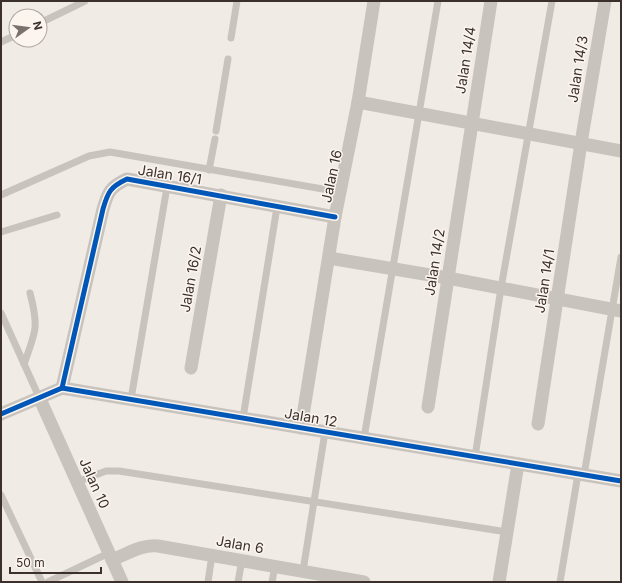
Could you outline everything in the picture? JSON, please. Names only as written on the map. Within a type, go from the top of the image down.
[{"type":"street","name":"Jalan 16","points":[[301,428],[335,217],[358,102],[374,1]]},
{"type":"street","name":"Jalan 14/4","points":[[472,123],[491,1]]},
{"type":"street","name":"Jalan 14/3","points":[[581,143],[605,1]]},
{"type":"street","points":[[358,102],[621,150]]},
{"type":"street","name":"Jalan 14/2","points":[[428,407],[472,123]]},
{"type":"street","name":"Jalan 14/1","points":[[538,424],[581,143]]},
{"type":"street","name":"Jalan 16/1","points":[[62,388],[107,197],[113,185],[126,179],[221,195],[335,217]]},
{"type":"street","name":"Jalan 16/2","points":[[191,368],[221,195]]},
{"type":"street","points":[[329,258],[448,278],[616,310]]},
{"type":"street","points":[[1,414],[62,388]]},
{"type":"street","name":"Jalan 12","points":[[62,388],[621,481]]},
{"type":"street","name":"Jalan 10","points":[[39,397],[122,582]]},
{"type":"street","points":[[499,582],[518,464]]},
{"type":"street","name":"Jalan 6","points":[[111,556],[151,545],[275,566],[302,576],[364,582]]},
{"type":"lane","points":[[48,19],[85,1]]},
{"type":"lane","points":[[231,38],[236,1]]},
{"type":"lane","points":[[364,438],[438,1]]},
{"type":"lane","points":[[475,457],[501,288],[552,1]]},
{"type":"lane","points":[[216,131],[228,59]]},
{"type":"lane","points":[[210,170],[215,139]]},
{"type":"lane","points":[[1,195],[100,153],[121,154],[340,192]]},
{"type":"lane","points":[[131,399],[168,186]]},
{"type":"lane","points":[[243,418],[277,207]]},
{"type":"lane","points":[[1,232],[57,215]]},
{"type":"lane","points":[[560,582],[581,474],[616,310],[621,257]]},
{"type":"lane","points":[[24,364],[35,335],[36,318],[30,293]]},
{"type":"lane","points":[[1,313],[39,397]]},
{"type":"lane","points":[[302,576],[325,432]]},
{"type":"lane","points":[[77,482],[106,471],[119,471],[507,532]]},
{"type":"lane","points":[[1,495],[42,582]]},
{"type":"lane","points":[[208,582],[212,555]]},
{"type":"lane","points":[[48,582],[111,556]]},
{"type":"lane","points":[[238,582],[242,560]]},
{"type":"lane","points":[[272,582],[275,566]]},
{"type":"cycle path","points":[[62,388],[103,209],[108,194],[117,185],[127,179],[335,217]]},
{"type":"cycle path","points":[[1,414],[62,388],[621,481]]}]
